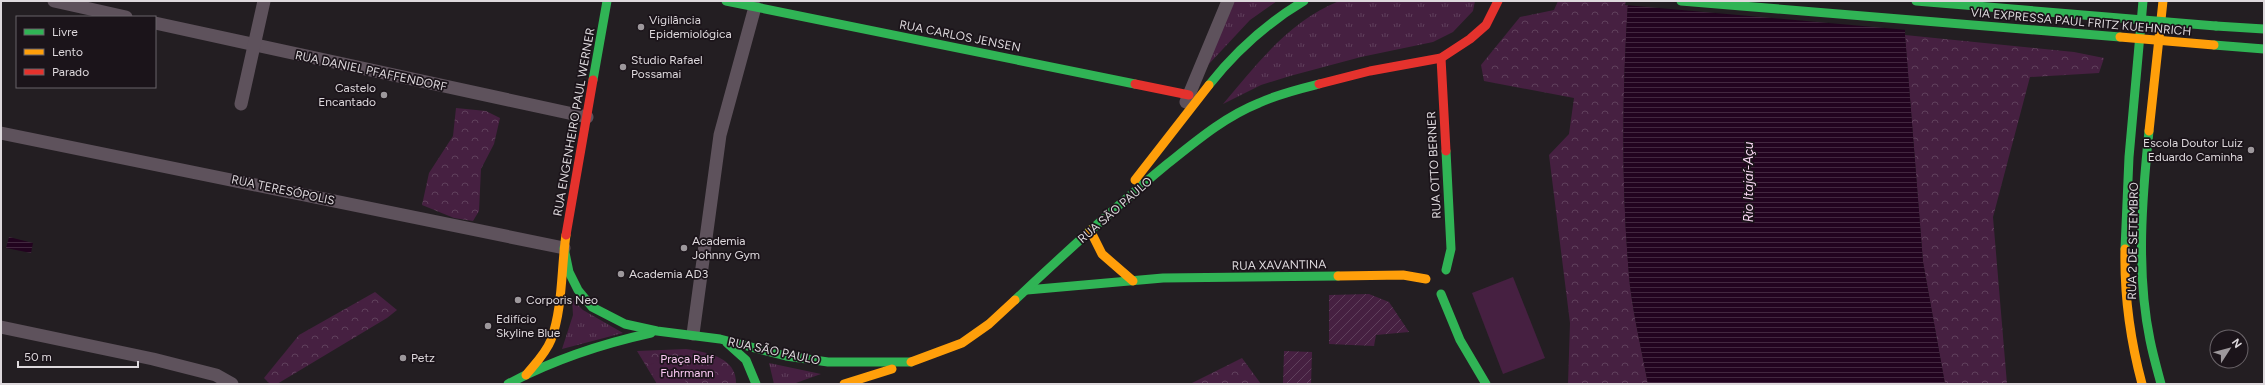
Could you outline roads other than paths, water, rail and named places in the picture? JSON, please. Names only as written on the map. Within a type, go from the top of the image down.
[{"type":"main road","name":"RUA ENGENHEIRO PAUL WERNER","points":[[564,248],[607,1]]},
{"type":"main road","name":"RUA CARLOS JENSEN","points":[[726,1],[1189,95]]},
{"type":"main road","points":[[1112,209],[1177,124],[1246,43],[1267,25],[1304,1]]},
{"type":"main road","name":"RUA SÃO PAULO","points":[[564,248],[569,272],[578,290],[592,307],[625,324],[657,331],[693,334],[720,339],[786,356],[828,362],[915,362],[962,343],[989,324],[1112,209],[1204,135],[1258,103],[1290,91],[1319,83],[1441,58],[1470,39],[1486,25],[1498,1]]},
{"type":"main road","name":"VIA EXPRESSA PAUL FRITZ KUEHNRICH","points":[[1681,1],[2264,49]]},
{"type":"main road","name":"VIA EXPRESSA PAUL FRITZ KUEHNRICH","points":[[1916,1],[2264,29]]},
{"type":"main road","name":"RUA 2 DE SETEMBRO","points":[[2142,384],[2129,338],[2124,273],[2130,143],[2143,1]]},
{"type":"main road","name":"RUA 2 DE SETEMBRO","points":[[2161,384],[2153,361],[2148,334],[2142,273],[2148,144],[2163,1]]},
{"type":"main road","name":"RUA OTTO BERNER","points":[[1441,58],[1450,249],[1446,270]]},
{"type":"main road","points":[[1090,230],[1102,254],[1133,281]]},
{"type":"main road","name":"RUA SÃO PAULO","points":[[526,375],[542,356],[551,340],[560,296],[564,248]]},
{"type":"main road","points":[[1452,278],[1446,270],[1430,279],[1441,294],[1450,322],[1466,354],[1486,384]]},
{"type":"main road","name":"RUA XAVANTINA","points":[[1027,290],[1163,278],[1403,275],[1430,279]]},
{"type":"main road","points":[[1441,294],[1450,288]]},
{"type":"main road","name":"RUA SÃO PAULO","points":[[508,384],[526,375],[610,342],[657,331]]},
{"type":"main road","name":"RUA SÃO PAULO","points":[[720,339],[740,351],[750,365],[756,384]]},
{"type":"main road","points":[[844,384],[915,362]]},
{"type":"street","points":[[54,1],[122,16]]},
{"type":"street","points":[[241,104],[264,1]]},
{"type":"street","points":[[1177,124],[1228,1]]},
{"type":"street","points":[[693,334],[720,134],[755,7]]},
{"type":"street","name":"RUA DANIEL PFAFFENDORF","points":[[156,23],[587,117]]},
{"type":"street","name":"RUA TERESÓPOLIS","points":[[1,133],[564,248]]},
{"type":"street","points":[[1,327],[153,359],[216,375],[232,384]]},
{"type":"water","name":"Rio Itajaí-Açu","points":[[1628,1],[1905,1],[1905,35],[1923,262],[1945,384],[1648,384],[1630,286],[1625,215],[1623,144]]},
{"type":"water","points":[[9,237],[33,243],[31,253],[6,248]]},
{"type":"place","name":"Vigilância Epidemiológica","points":[[641,27]]},
{"type":"place","name":"Studio Rafael Possamai","points":[[623,67]]},
{"type":"place","name":"Castelo Encantado","points":[[384,95]]},
{"type":"place","name":"Escola Doutor Luiz Eduardo Caminha","points":[[2251,150]]},
{"type":"place","name":"Academia Johnny Gym","points":[[684,248]]},
{"type":"place","name":"Academia AD3","points":[[621,274]]},
{"type":"place","name":"Corporis Neo","points":[[518,300]]},
{"type":"place","name":"Edifício Skyline Blue","points":[[488,326]]},
{"type":"place","name":"Petz","points":[[403,358]]},
{"type":"park label","name":"Praça Ralf Fuhrmann","points":[[687,366]]}]
